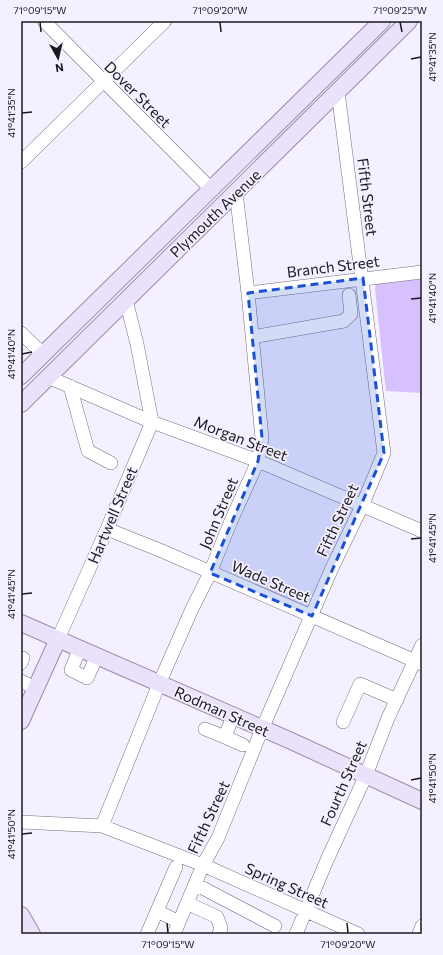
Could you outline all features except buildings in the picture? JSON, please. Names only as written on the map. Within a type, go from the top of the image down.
[{"type":"main road","name":"Plymouth Avenue","points":[[21,376],[382,21]]},
{"type":"main road","name":"Plymouth Avenue","points":[[21,404],[409,21]]},
{"type":"main road","name":"Rodman Street","points":[[21,623],[422,800]]},
{"type":"main road","name":"Hartwell Street","points":[[21,720],[28,684],[58,639]]},
{"type":"main road","points":[[21,915],[32,934]]},
{"type":"street","name":"Dover Street","points":[[44,21],[211,189]]},
{"type":"street","points":[[21,162],[166,21]]},
{"type":"street","name":"Fifth Street","points":[[174,934],[203,865],[218,838],[262,729],[332,568],[362,506],[384,453],[363,278],[338,92]]},
{"type":"street","name":"John Street","points":[[102,826],[159,684],[191,611],[210,573],[230,521],[258,461],[262,438],[248,293],[236,192]]},
{"type":"street","name":"Branch Street","points":[[248,293],[422,272]]},
{"type":"street","points":[[252,337],[344,321],[351,314],[349,295]]},
{"type":"street","points":[[126,300],[137,344],[152,422]]},
{"type":"street","points":[[21,333],[43,354]]},
{"type":"street","name":"Morgan Street","points":[[48,377],[152,422],[258,461],[422,531]]},
{"type":"street","points":[[70,386],[88,451],[111,463]]},
{"type":"street","name":"Hartwell Street","points":[[58,639],[107,529],[152,422]]},
{"type":"street","name":"Wade Street","points":[[107,529],[162,551],[418,663]]},
{"type":"street","name":"Fourth Street","points":[[296,934],[330,853],[366,775],[388,718],[418,663],[422,645]]},
{"type":"street","points":[[80,648],[71,670],[87,678],[97,656]]},
{"type":"street","points":[[21,658],[23,658],[21,663]]},
{"type":"street","points":[[343,722],[360,684],[397,700]]},
{"type":"street","points":[[225,737],[233,716]]},
{"type":"street","points":[[205,728],[243,745]]},
{"type":"street","name":"Spring Street","points":[[21,822],[102,826],[203,865],[358,934]]},
{"type":"street","points":[[147,934],[176,867]]},
{"type":"street","points":[[195,884],[275,926]]},
{"type":"street","points":[[187,903],[217,917],[221,928],[219,934]]},
{"type":"street","points":[[157,911],[179,922]]},
{"type":"street","points":[[418,934],[422,926]]},
{"type":"highlighted area","points":[[363,278],[384,453],[312,616],[210,573],[258,461],[262,438],[248,293]]},
{"type":"shaded area","points":[[422,278],[422,393],[386,391],[375,289],[376,283]]}]
